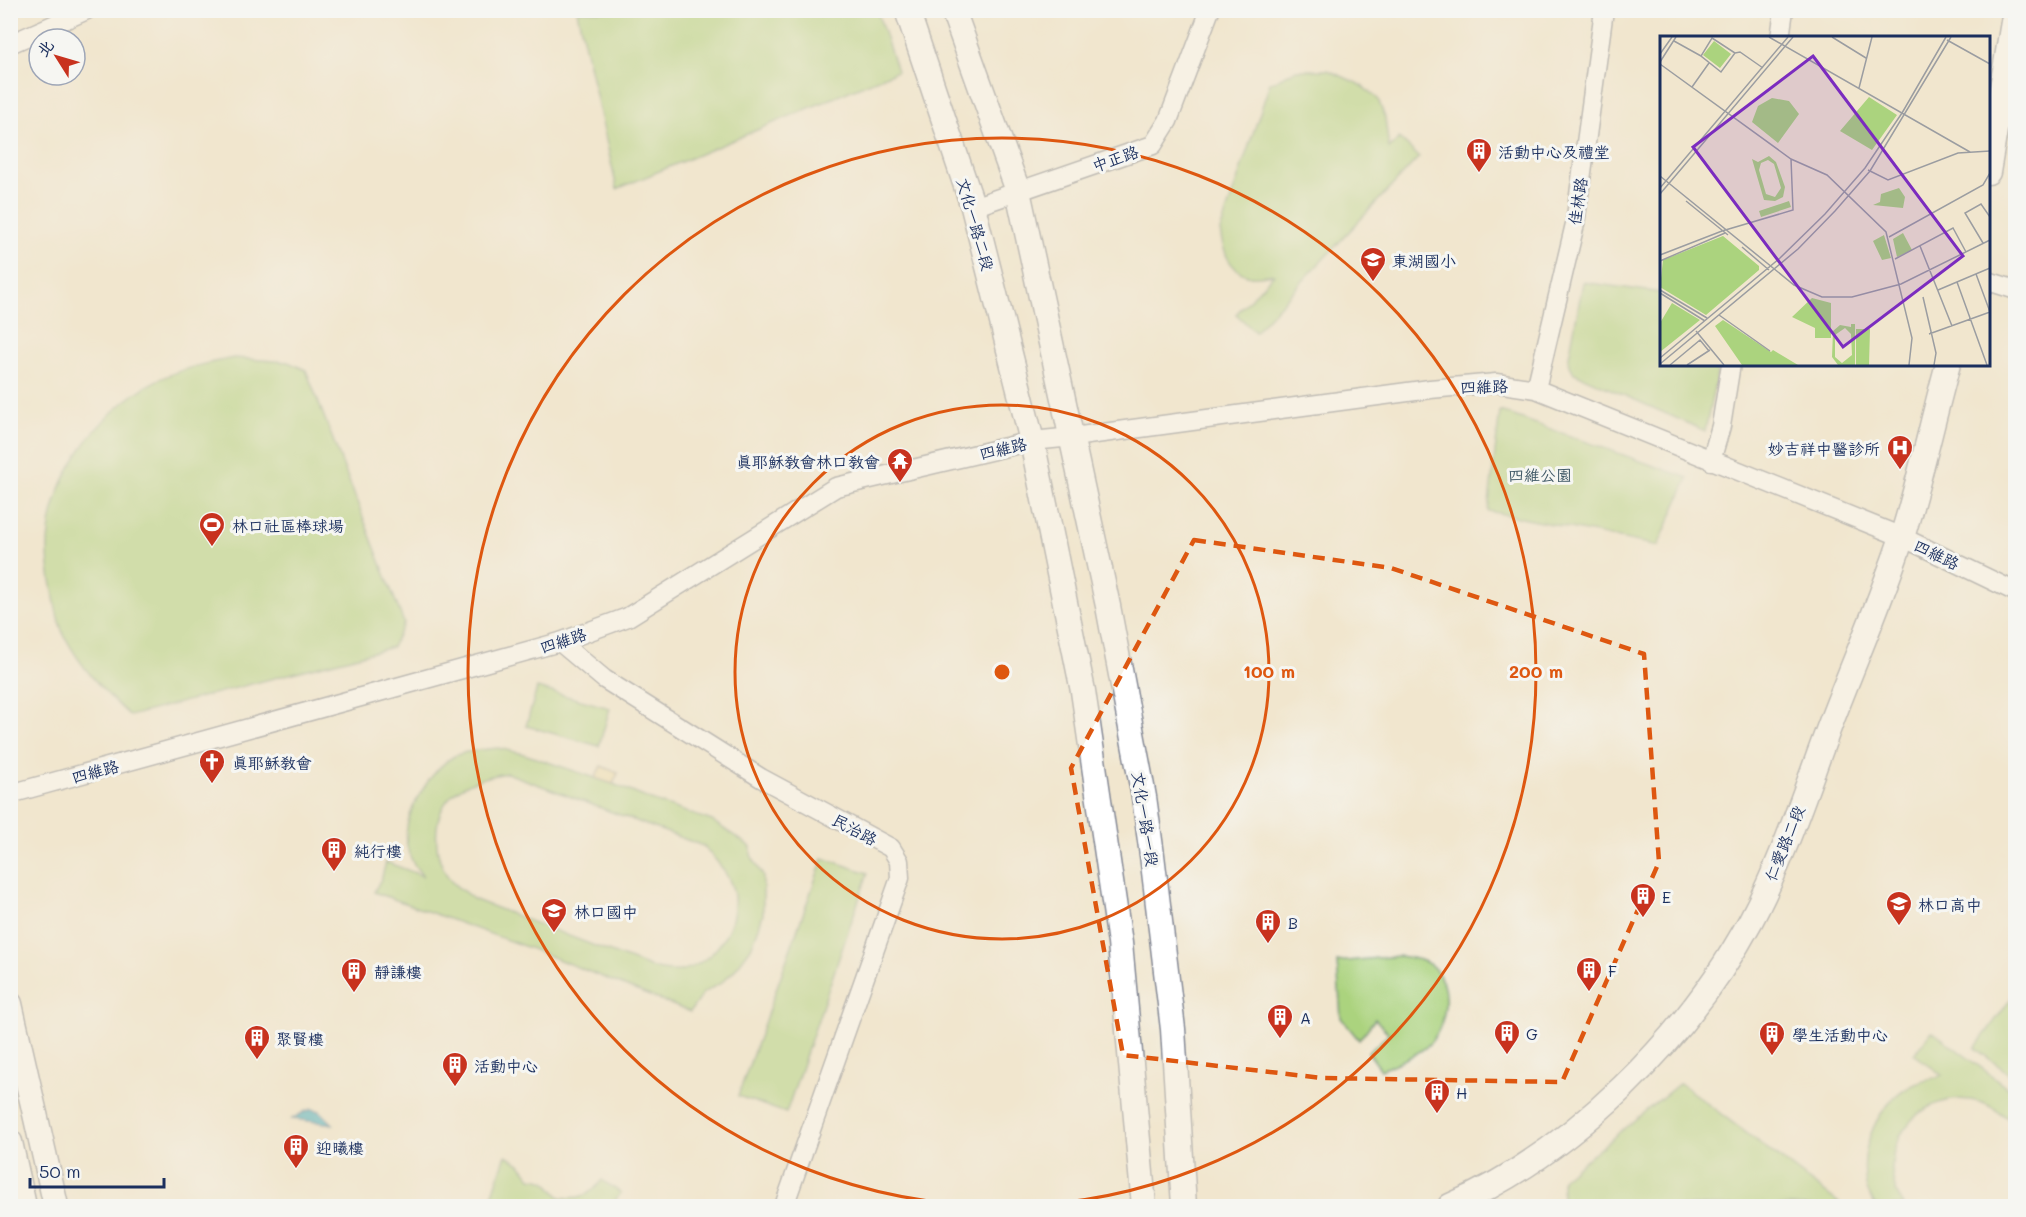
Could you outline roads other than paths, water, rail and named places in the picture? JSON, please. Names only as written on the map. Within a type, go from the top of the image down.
[{"type":"main road","name":"文化一路二段","points":[[907,10],[973,207],[1032,441]]},
{"type":"main road","points":[[953,10],[1018,191],[1073,437]]},
{"type":"main road","points":[[1990,166],[2015,10]]},
{"type":"main road","name":"仁愛路二段","points":[[1450,1206],[1509,1175],[1559,1142],[1632,1079],[1705,995],[1751,919],[1783,849],[1902,537],[1947,366]]},
{"type":"main road","name":"文化一路一段","points":[[1073,437],[1144,797],[1173,1029],[1184,1206]]},
{"type":"main road","points":[[1032,441],[1083,691],[1120,943],[1144,1206]]},
{"type":"main road","points":[[10,1004],[56,1206]]},
{"type":"main road","points":[[10,1142],[24,1206]]},
{"type":"street","points":[[10,44],[87,10]]},
{"type":"street","name":"中正路","points":[[973,207],[1153,145],[1168,121],[1210,10]]},
{"type":"street","name":"佳林路","points":[[1536,389],[1575,224],[1604,10]]},
{"type":"street","points":[[1780,36],[1784,10]]},
{"type":"street","points":[[1990,281],[2016,290]]},
{"type":"street","points":[[1711,461],[1721,426],[1731,366]]},
{"type":"street","name":"四維路","points":[[10,794],[560,642],[628,617],[836,487],[1032,441],[1496,382],[1536,389],[1902,537],[2016,592]]},
{"type":"street","name":"民治路","points":[[560,642],[604,679],[761,778],[891,848],[899,861],[900,878],[784,1206]]},
{"type":"water","points":[[312,1109],[320,1111],[333,1124],[292,1119]]},
{"type":"place","name":"活動中心及禮堂","points":[[1479,174]]},
{"type":"place","name":"東湖國小","points":[[1373,283]]},
{"type":"place","name":"妙吉祥中醫診所","points":[[1900,471]]},
{"type":"place","name":"真耶穌教會林口教會","points":[[900,484]]},
{"type":"place","name":"林口社區棒球場","points":[[212,548]]},
{"type":"place","name":"真耶穌教會","points":[[212,785]]},
{"type":"place","name":"純行樓","points":[[334,873]]},
{"type":"place","name":"E","points":[[1643,919]]},
{"type":"place","name":"林口高中","points":[[1899,927]]},
{"type":"place","name":"林口國中","points":[[554,934]]},
{"type":"place","name":"B","points":[[1268,945]]},
{"type":"place","name":"F","points":[[1589,993]]},
{"type":"place","name":"靜謙樓","points":[[354,994]]},
{"type":"place","name":"A","points":[[1280,1040]]},
{"type":"place","name":"G","points":[[1507,1056]]},
{"type":"place","name":"學生活動中心","points":[[1772,1057]]},
{"type":"place","name":"聚賢樓","points":[[257,1061]]},
{"type":"place","name":"活動中心","points":[[455,1088]]},
{"type":"place","name":"H","points":[[1437,1115]]},
{"type":"place","name":"迎曦樓","points":[[296,1170]]},
{"type":"park label","name":"四維公園","points":[[1540,474]]}]
